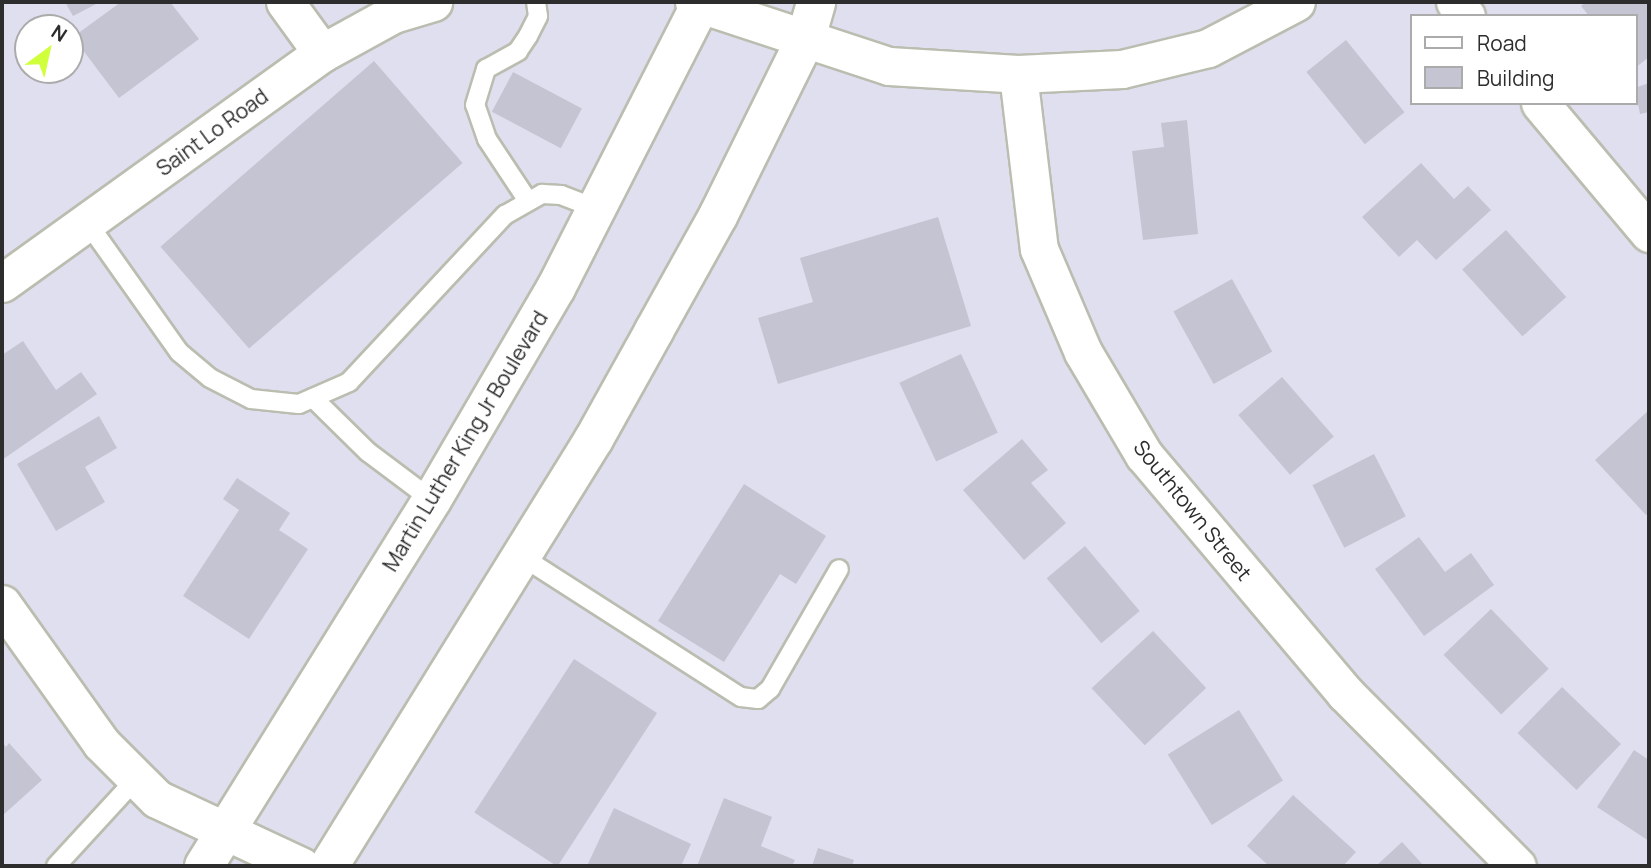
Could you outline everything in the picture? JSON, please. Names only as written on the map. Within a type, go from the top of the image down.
[{"type":"main road","name":"Martin Luther King Jr Boulevard","points":[[204,866],[432,500],[556,288],[699,3]]},
{"type":"main road","points":[[329,866],[594,439],[719,216],[811,20]]},
{"type":"street","points":[[285,2],[322,53]]},
{"type":"street","name":"Saint Lo Road","points":[[2,283],[322,53],[393,14],[433,2]]},
{"type":"street","points":[[699,3],[811,20],[889,66],[1018,74],[1122,69],[1208,48],[1296,2]]},
{"type":"street","name":"Southtown Street","points":[[1018,74],[1039,249],[1083,352],[1144,455],[1345,693],[1517,866]]},
{"type":"street","points":[[1542,105],[1649,233]]},
{"type":"street","points":[[2,604],[101,743],[157,799],[301,866]]},
{"type":"lane","points":[[528,201],[487,139],[475,105],[486,69],[518,51],[528,36],[538,16],[536,2]]},
{"type":"lane","points":[[87,222],[179,352],[210,378],[251,400],[299,404],[349,382],[505,215],[542,194],[561,195],[597,209]]},
{"type":"lane","points":[[313,398],[368,452],[432,500]]},
{"type":"lane","points":[[521,556],[741,697],[758,699],[770,689],[839,569]]},
{"type":"lane","points":[[56,866],[136,779]]},
{"type":"building","points":[[65,2],[100,2],[77,14],[72,14]]},
{"type":"building","points":[[121,2],[170,2],[199,39],[119,98],[84,52],[84,29]]},
{"type":"building","points":[[1586,2],[1649,2],[1649,57],[1637,66],[1637,14],[1587,14],[1581,6]]},
{"type":"building","points":[[1346,40],[1405,112],[1365,144],[1306,72]]},
{"type":"building","points":[[374,61],[463,163],[249,349],[160,247]]},
{"type":"building","points":[[513,72],[582,109],[561,148],[492,112]]},
{"type":"building","points":[[1649,83],[1649,112],[1640,114],[1637,87]]},
{"type":"building","points":[[1187,120],[1198,234],[1143,240],[1132,151],[1164,147],[1161,123]]},
{"type":"building","points":[[1421,163],[1454,199],[1468,186],[1491,210],[1436,260],[1417,240],[1399,257],[1362,217]]},
{"type":"building","points":[[938,217],[971,326],[778,384],[758,318],[813,302],[800,258]]},
{"type":"building","points":[[1506,230],[1566,297],[1522,336],[1462,269]]},
{"type":"building","points":[[1232,279],[1272,352],[1214,384],[1173,311]]},
{"type":"building","points":[[23,341],[56,390],[81,372],[97,394],[2,460],[2,355]]},
{"type":"building","points":[[961,354],[998,433],[936,462],[899,383]]},
{"type":"building","points":[[1282,377],[1334,437],[1290,475],[1238,415]]},
{"type":"building","points":[[1649,410],[1649,513],[1646,515],[1595,460]]},
{"type":"building","points":[[99,416],[117,448],[85,467],[105,502],[56,531],[17,464]]},
{"type":"building","points":[[1022,439],[1048,470],[1031,483],[1066,523],[1024,560],[963,490]]},
{"type":"building","points":[[1374,454],[1406,516],[1344,548],[1313,485]]},
{"type":"building","points":[[237,478],[290,513],[279,530],[308,549],[249,639],[183,596],[239,510],[223,499]]},
{"type":"building","points":[[744,484],[826,536],[796,584],[780,574],[724,662],[658,621]]},
{"type":"building","points":[[1419,537],[1445,572],[1471,553],[1494,585],[1424,636],[1375,569]]},
{"type":"building","points":[[1085,546],[1140,611],[1101,643],[1047,578]]},
{"type":"building","points":[[1491,609],[1549,669],[1501,715],[1444,655]]},
{"type":"building","points":[[1153,631],[1206,688],[1145,745],[1092,688]]},
{"type":"building","points":[[574,659],[657,713],[558,866],[474,812]]},
{"type":"building","points":[[1562,687],[1621,744],[1577,790],[1518,733]]},
{"type":"building","points":[[1239,710],[1283,780],[1212,825],[1168,755]]},
{"type":"building","points":[[2,742],[6,747],[9,743],[42,780],[2,816]]},
{"type":"building","points":[[1634,750],[1649,760],[1649,841],[1597,807]]},
{"type":"building","points":[[1293,795],[1356,852],[1343,866],[1269,866],[1247,846]]},
{"type":"building","points":[[724,798],[772,817],[761,846],[795,860],[792,866],[697,866]]},
{"type":"building","points":[[614,808],[691,844],[681,866],[587,866]]},
{"type":"building","points":[[1402,842],[1424,866],[1376,866]]},
{"type":"building","points":[[818,848],[854,860],[852,866],[812,866]]}]
